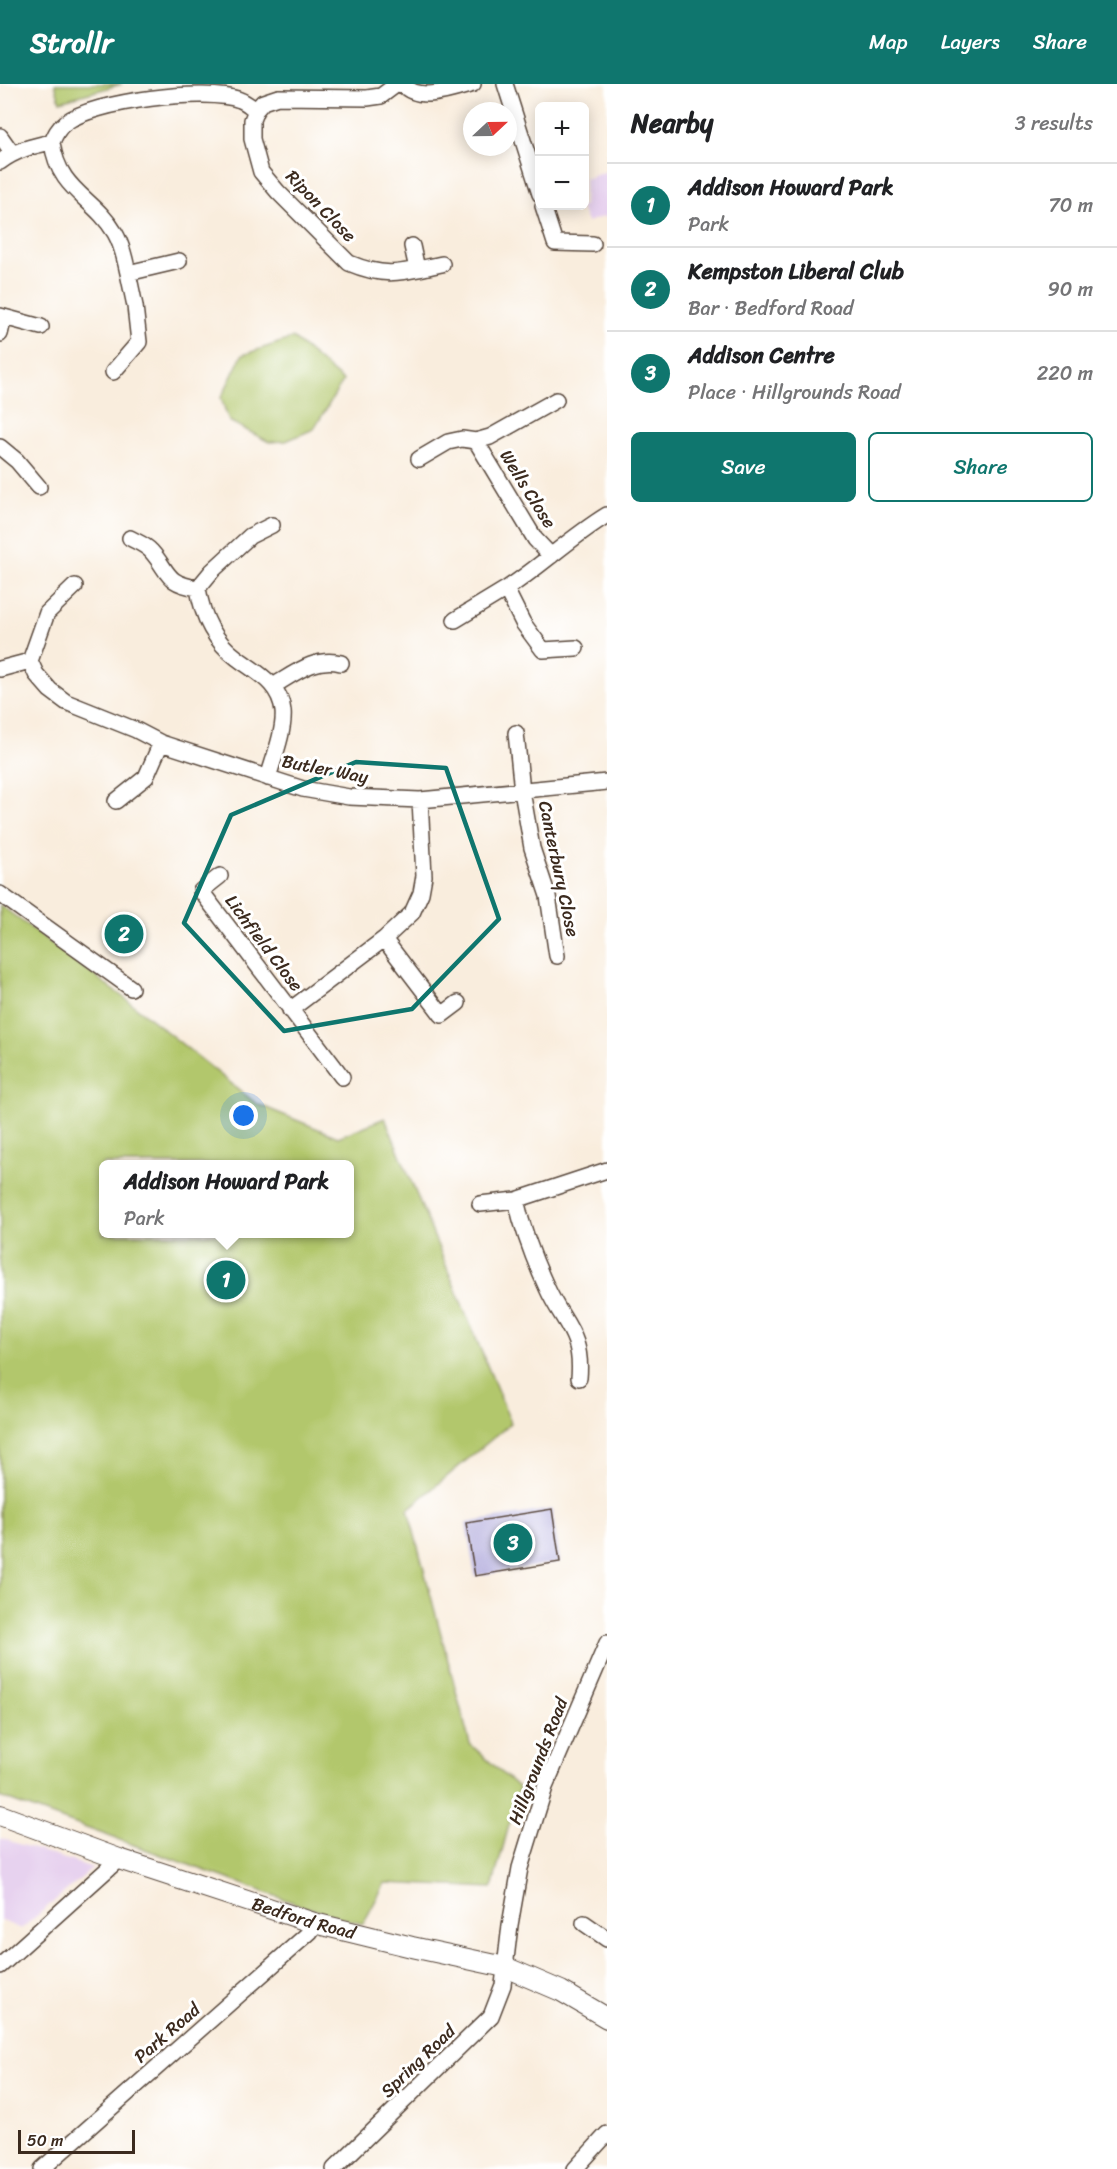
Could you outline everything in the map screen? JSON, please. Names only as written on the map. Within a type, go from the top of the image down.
[{"type":"main road","name":"Bedford Road","points":[[0,1815],[119,1859],[314,1923],[505,1967],[561,1991],[607,2019]]},
{"type":"street","points":[[113,372],[139,342],[135,306],[123,249],[115,232],[101,215],[73,190],[61,172],[53,156],[52,142],[57,131],[66,122],[96,109],[129,101],[223,96],[242,100],[256,110],[263,102],[278,98],[381,96],[397,84]]},
{"type":"street","points":[[402,84],[407,90],[418,94],[446,92],[473,84]]},
{"type":"street","points":[[505,84],[535,178]]},
{"type":"street","name":"Ripon Close","points":[[256,110],[252,120],[252,139],[261,172],[349,263],[385,274],[442,264]]},
{"type":"street","points":[[0,136],[6,158],[30,146],[52,142]]},
{"type":"street","points":[[544,210],[555,243],[593,244]]},
{"type":"street","points":[[412,246],[417,269]]},
{"type":"street","points":[[128,273],[179,261]]},
{"type":"street","points":[[0,334],[2,316],[41,327]]},
{"type":"street","name":"Wells Close","points":[[419,459],[448,442],[462,439],[476,441],[490,437],[556,400]]},
{"type":"street","name":"Wells Close","points":[[476,441],[535,540],[551,556]]},
{"type":"street","points":[[0,447],[17,461],[39,487]]},
{"type":"street","points":[[455,620],[534,570],[579,532],[607,515]]},
{"type":"street","points":[[268,778],[284,714],[280,700],[273,686],[259,672],[235,657],[213,632],[201,606],[198,588],[247,530],[272,525]]},
{"type":"street","points":[[130,538],[150,549],[169,578],[182,586],[198,588]]},
{"type":"street","points":[[0,669],[30,661],[47,613],[75,586]]},
{"type":"street","points":[[506,589],[524,623],[543,650],[576,648]]},
{"type":"street","points":[[273,686],[311,664],[332,657]]},
{"type":"street","name":"Butler Way","points":[[30,661],[36,674],[50,690],[66,702],[136,730],[161,743],[303,789],[349,797],[420,800],[607,782]]},
{"type":"street","points":[[516,733],[522,791]]},
{"type":"street","points":[[116,801],[146,777],[161,743]]},
{"type":"street","name":"Canterbury Close","points":[[522,791],[532,848],[548,896],[557,956]]},
{"type":"street","name":"Lichfield Close","points":[[290,1010],[384,939],[412,913],[421,893],[424,876],[420,800]]},
{"type":"street","name":"Lichfield Close","points":[[220,876],[201,891],[342,1077]]},
{"type":"street","points":[[0,894],[131,988]]},
{"type":"street","points":[[384,939],[442,1015],[458,1003]]},
{"type":"street","points":[[480,1204],[516,1200],[607,1170]]},
{"type":"street","points":[[516,1200],[530,1248],[548,1291],[572,1331],[579,1349],[579,1378]]},
{"type":"street","name":"Hillgrounds Road","points":[[505,1967],[520,1868],[545,1786],[607,1643]]},
{"type":"street","points":[[0,1966],[119,1859]]},
{"type":"street","name":"Park Road","points":[[42,2169],[310,1932],[314,1923]]},
{"type":"street","points":[[584,1923],[607,1939]]},
{"type":"street","name":"Spring Road","points":[[334,2169],[491,2016],[503,1985],[505,1967]]},
{"type":"street","points":[[575,2169],[607,2134]]},
{"type":"highlighted area","points":[[356,762],[446,768],[499,919],[412,1009],[284,1031],[184,923],[231,815]]},
{"type":"shaded area","points":[[607,171],[607,220],[605,216],[587,222],[582,210],[589,210],[589,178]]},
{"type":"shaded area","points":[[0,1838],[93,1868],[21,1929],[0,1920]]},
{"type":"green space","points":[[55,84],[122,84],[60,101]]},
{"type":"green space","points":[[293,338],[343,381],[314,429],[286,441],[269,442],[229,421],[221,398],[242,355]]},
{"type":"green space","points":[[0,905],[127,1000],[257,1104],[338,1137],[385,1118],[511,1423],[408,1509],[470,1744],[519,1788],[492,1888],[385,1883],[363,1924],[306,1907],[0,1797]]},
{"type":"building","points":[[552,1509],[560,1562],[475,1576],[466,1523]]},
{"type":"place","name":"Kempston Liberal Club","points":[[124,934]]},
{"type":"place","name":"Addison Howard Park","points":[[226,1280]]},
{"type":"place","name":"Addison Centre","points":[[513,1543]]}]
